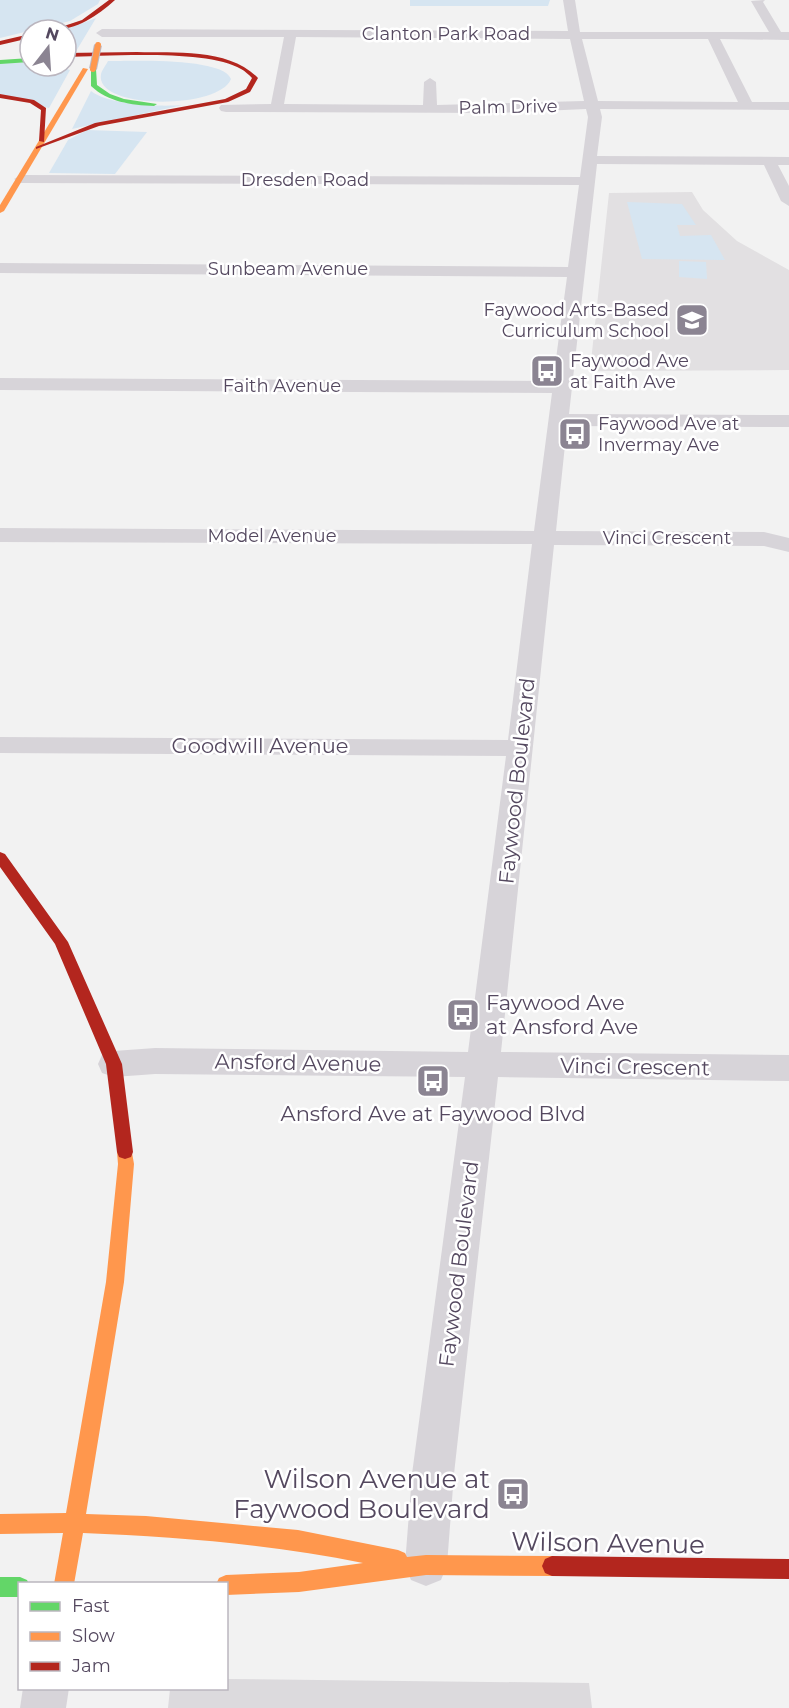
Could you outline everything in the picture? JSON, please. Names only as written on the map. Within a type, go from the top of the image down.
[{"type":"main road","points":[[78,23],[84,21],[112,0]]},
{"type":"main road","points":[[0,211],[89,69],[100,39],[119,0]]},
{"type":"main road","points":[[1,46],[18,40]]},
{"type":"main road","points":[[1,46],[18,51]]},
{"type":"main road","points":[[40,145],[99,123],[212,105],[240,96],[252,87],[255,78],[249,69],[205,58],[178,55],[78,57]]},
{"type":"main road","points":[[78,57],[156,59],[204,63],[223,67],[237,74],[239,79],[234,88],[208,99],[174,104],[143,104],[111,98],[100,93],[94,86],[89,69]]},
{"type":"main road","points":[[0,62],[18,61]]},
{"type":"main road","points":[[0,96],[32,101],[44,109],[40,145]]},
{"type":"main road","points":[[0,857],[61,942],[114,1064],[126,1164],[115,1282],[64,1582]]},
{"type":"main road","name":"Wilson Avenue","points":[[0,1524],[75,1523],[146,1526],[298,1540],[426,1565]]},
{"type":"main road","name":"Wilson Avenue","points":[[228,1585],[299,1582],[426,1565],[789,1569]]},
{"type":"main road","points":[[0,1587],[18,1587]]},
{"type":"street","name":"Faywood Boulevard","points":[[426,1565],[433,1474],[508,862],[544,537],[595,117],[574,34],[569,0]]},
{"type":"street","points":[[759,0],[757,1],[783,36]]},
{"type":"street","name":"Clanton Park Road","points":[[100,39],[206,28],[291,34],[783,36]]},
{"type":"street","points":[[277,108],[291,34]]},
{"type":"street","points":[[712,36],[747,106]]},
{"type":"street","points":[[430,82],[430,109]]},
{"type":"street","name":"Palm Drive","points":[[226,108],[789,106]]},
{"type":"street","points":[[769,161],[789,201]]},
{"type":"street","name":"Dresden Road","points":[[21,179],[590,170],[789,161]]},
{"type":"street","name":"Sunbeam Avenue","points":[[0,268],[577,272]]},
{"type":"street","name":"Faith Avenue","points":[[0,384],[564,387]]},
{"type":"street","points":[[559,420],[789,421]]},
{"type":"street","name":"Model Avenue","points":[[0,535],[544,537]]},
{"type":"street","name":"Vinci Crescent","points":[[544,537],[764,539],[789,545]]},
{"type":"street","name":"Goodwill Avenue","points":[[0,745],[520,748]]},
{"type":"street","name":"Ansford Avenue","points":[[114,1064],[155,1061],[482,1065]]},
{"type":"street","name":"Vinci Crescent","points":[[482,1065],[789,1068]]},
{"type":"street","points":[[43,1708],[46,1690]]},
{"type":"shaded area","points":[[0,0],[100,0],[98,4],[75,18],[18,18],[18,34],[0,38]]},
{"type":"shaded area","points":[[410,0],[550,0],[548,6],[410,6]]},
{"type":"shaded area","points":[[96,18],[78,48],[78,25]]},
{"type":"shaded area","points":[[108,61],[194,64],[212,67],[224,72],[231,79],[222,89],[183,101],[136,100],[117,94],[104,86],[101,74]]},
{"type":"shaded area","points":[[18,62],[18,78],[66,78],[49,108],[0,94],[0,63]]},
{"type":"shaded area","points":[[91,91],[99,96],[122,102],[162,106],[183,105],[72,129]]},
{"type":"shaded area","points":[[87,130],[147,132],[115,174],[49,173],[68,140]]},
{"type":"shaded area","name":"Faywood Arts-Based Curriculum School","points":[[692,192],[703,210],[737,241],[789,270],[789,370],[590,371],[609,193]]},
{"type":"shaded area","points":[[627,202],[682,204],[696,225],[677,225],[680,236],[711,235],[725,260],[642,259]]},
{"type":"shaded area","points":[[679,261],[706,262],[707,279],[679,277]]},
{"type":"building","points":[[228,1679],[589,1683],[592,1708],[168,1708],[170,1690],[228,1690]]},
{"type":"traffic: fast","points":[[0,62],[18,61]]},
{"type":"traffic: fast","points":[[93,69],[94,86],[107,95],[130,102],[154,104]]},
{"type":"traffic: fast","points":[[0,1587],[18,1587]]},
{"type":"traffic: slow","points":[[93,69],[98,45]]},
{"type":"traffic: slow","points":[[0,211],[85,69]]},
{"type":"traffic: slow","points":[[64,1582],[115,1282],[126,1164],[125,1152]]},
{"type":"traffic: slow","points":[[0,1524],[75,1523],[146,1526],[298,1540],[398,1560]]},
{"type":"traffic: slow","points":[[228,1585],[299,1582],[426,1565],[552,1566]]},
{"type":"traffic: jam","points":[[78,23],[84,21],[112,0]]},
{"type":"traffic: jam","points":[[0,43],[18,39]]},
{"type":"traffic: jam","points":[[38,148],[97,124],[226,101],[248,91],[255,78],[243,68],[223,60],[197,56],[78,55]]},
{"type":"traffic: jam","points":[[0,96],[32,101],[44,109],[42,141]]},
{"type":"traffic: jam","points":[[0,857],[61,942],[114,1064],[125,1152]]},
{"type":"traffic: jam","points":[[552,1566],[789,1569]]},
{"type":"place","name":"Faywood Arts-Based Curriculum School","points":[[692,320]]},
{"type":"place","name":"Faywood Ave at Faith Ave","points":[[547,371]]},
{"type":"place","name":"Faywood Ave at Invermay Ave","points":[[575,434]]},
{"type":"place","name":"Faywood Ave at Ansford Ave","points":[[463,1015]]},
{"type":"place","name":"Ansford Ave at Faywood Blvd","points":[[433,1081]]},
{"type":"place","name":"Wilson Avenue at Faywood Boulevard","points":[[513,1494]]}]
